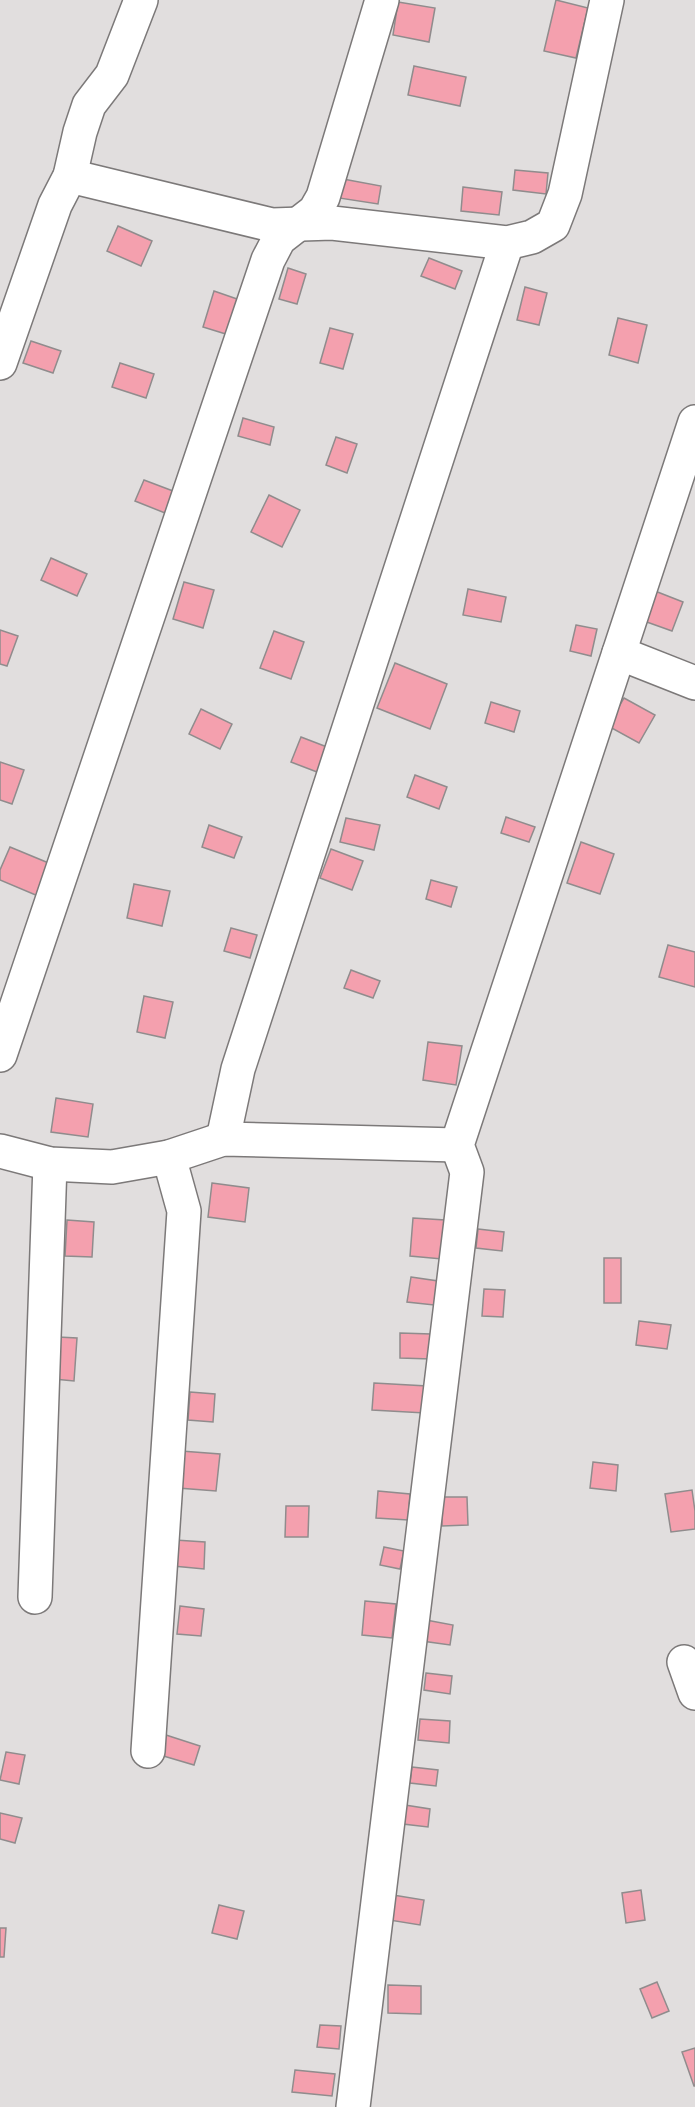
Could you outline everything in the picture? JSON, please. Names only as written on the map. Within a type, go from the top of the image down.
[{"type":"street","points":[[0,363],[55,205],[70,176],[89,105],[112,75],[141,0]]},
{"type":"street","points":[[0,1055],[268,260],[279,239],[315,211],[323,197],[382,0]]},
{"type":"street","points":[[70,176],[272,225],[332,223],[507,243],[532,237],[553,225],[566,194],[607,0]]},
{"type":"street","points":[[223,1139],[238,1069],[507,243]]},
{"type":"street","points":[[353,2107],[467,1172],[457,1145],[695,422]]},
{"type":"street","points":[[619,653],[695,683]]},
{"type":"street","points":[[0,1151],[50,1164],[112,1167],[169,1157],[223,1139],[457,1145]]},
{"type":"street","points":[[148,1751],[184,1211],[169,1157]]},
{"type":"street","points":[[35,1597],[50,1164]]},
{"type":"street","points":[[684,1662],[695,1693]]},
{"type":"building","points":[[556,0],[588,8],[576,58],[544,51]]},
{"type":"building","points":[[398,2],[435,8],[429,42],[393,35]]},
{"type":"building","points":[[414,66],[466,77],[460,106],[408,95]]},
{"type":"building","points":[[515,170],[548,173],[546,194],[513,190]]},
{"type":"building","points":[[343,179],[381,186],[378,204],[339,198]]},
{"type":"building","points":[[463,187],[502,192],[499,215],[461,211]]},
{"type":"building","points":[[118,226],[152,241],[141,266],[107,251]]},
{"type":"building","points":[[429,258],[462,271],[455,289],[421,276]]},
{"type":"building","points":[[288,268],[306,274],[297,304],[279,299]]},
{"type":"building","points":[[525,287],[547,293],[539,325],[517,320]]},
{"type":"building","points":[[214,291],[240,300],[229,335],[203,327]]},
{"type":"building","points":[[618,318],[647,325],[638,363],[609,355]]},
{"type":"building","points":[[330,328],[353,334],[343,369],[320,363]]},
{"type":"building","points":[[31,341],[61,351],[53,373],[23,363]]},
{"type":"building","points":[[120,363],[154,374],[146,398],[112,387]]},
{"type":"building","points":[[243,418],[274,427],[270,445],[238,436]]},
{"type":"building","points":[[336,437],[357,444],[347,473],[326,465]]},
{"type":"building","points":[[144,480],[173,491],[165,513],[135,501]]},
{"type":"building","points":[[269,495],[300,510],[282,547],[251,532]]},
{"type":"building","points":[[51,558],[87,574],[77,596],[41,580]]},
{"type":"building","points":[[184,582],[214,590],[203,628],[173,619]]},
{"type":"building","points":[[468,589],[506,597],[501,622],[463,615]]},
{"type":"building","points":[[655,591],[683,602],[672,631],[644,621]]},
{"type":"building","points":[[576,625],[597,629],[591,656],[570,651]]},
{"type":"building","points":[[0,630],[18,636],[7,666],[0,664]]},
{"type":"building","points":[[274,631],[304,642],[291,679],[260,668]]},
{"type":"building","points":[[395,663],[447,684],[430,729],[377,708]]},
{"type":"building","points":[[624,698],[655,715],[639,743],[608,726]]},
{"type":"building","points":[[491,702],[520,711],[514,732],[485,723]]},
{"type":"building","points":[[201,709],[232,724],[220,749],[189,734]]},
{"type":"building","points":[[301,737],[327,747],[317,772],[291,762]]},
{"type":"building","points":[[0,762],[24,770],[12,804],[0,800]]},
{"type":"building","points":[[415,775],[447,787],[439,809],[407,797]]},
{"type":"building","points":[[506,817],[535,827],[529,842],[501,833]]},
{"type":"building","points":[[346,818],[380,825],[374,850],[340,842]]},
{"type":"building","points":[[209,825],[242,837],[234,858],[202,847]]},
{"type":"building","points":[[581,842],[614,854],[600,894],[567,883]]},
{"type":"building","points":[[10,847],[51,864],[38,896],[0,880],[0,870]]},
{"type":"building","points":[[331,849],[363,861],[352,890],[320,878]]},
{"type":"building","points":[[431,880],[457,887],[451,907],[426,899]]},
{"type":"building","points":[[134,884],[170,891],[162,926],[127,918]]},
{"type":"building","points":[[231,928],[257,935],[250,958],[224,951]]},
{"type":"building","points":[[668,945],[695,952],[695,987],[659,977]]},
{"type":"building","points":[[351,970],[380,981],[373,998],[344,988]]},
{"type":"building","points":[[144,996],[173,1002],[165,1038],[137,1032]]},
{"type":"building","points":[[428,1042],[462,1046],[456,1085],[423,1080]]},
{"type":"building","points":[[56,1098],[93,1104],[88,1137],[51,1132]]},
{"type":"building","points":[[212,1183],[249,1188],[245,1222],[208,1217]]},
{"type":"building","points":[[413,1218],[445,1220],[442,1259],[410,1256]]},
{"type":"building","points":[[67,1220],[94,1222],[92,1257],[65,1256]]},
{"type":"building","points":[[478,1229],[504,1232],[502,1251],[476,1248]]},
{"type":"building","points":[[604,1258],[621,1258],[621,1303],[604,1303]]},
{"type":"building","points":[[411,1277],[438,1281],[434,1305],[407,1302]]},
{"type":"building","points":[[484,1289],[505,1290],[503,1317],[482,1316]]},
{"type":"building","points":[[639,1321],[671,1325],[667,1349],[636,1345]]},
{"type":"building","points":[[400,1333],[431,1334],[431,1359],[400,1358]]},
{"type":"building","points":[[58,1337],[77,1338],[74,1381],[54,1379]]},
{"type":"building","points":[[374,1383],[427,1386],[425,1413],[372,1410]]},
{"type":"building","points":[[190,1392],[215,1394],[213,1422],[188,1420]]},
{"type":"building","points":[[181,1451],[220,1454],[216,1491],[178,1488]]},
{"type":"building","points":[[593,1462],[618,1465],[616,1491],[590,1488]]},
{"type":"building","points":[[692,1490],[695,1529],[671,1532],[665,1494]]},
{"type":"building","points":[[378,1491],[410,1494],[408,1520],[376,1518]]},
{"type":"building","points":[[441,1497],[467,1497],[468,1525],[442,1526]]},
{"type":"building","points":[[286,1506],[309,1506],[308,1537],[285,1537]]},
{"type":"building","points":[[175,1540],[205,1542],[204,1569],[173,1566]]},
{"type":"building","points":[[384,1547],[404,1551],[400,1569],[380,1565]]},
{"type":"building","points":[[365,1601],[396,1604],[392,1638],[362,1635]]},
{"type":"building","points":[[180,1606],[204,1609],[201,1636],[177,1634]]},
{"type":"building","points":[[426,1620],[453,1625],[450,1645],[422,1641]]},
{"type":"building","points":[[426,1673],[452,1676],[450,1694],[424,1690]]},
{"type":"building","points":[[420,1719],[450,1721],[449,1743],[418,1740]]},
{"type":"building","points":[[166,1735],[200,1746],[194,1765],[160,1755]]},
{"type":"building","points":[[6,1752],[25,1755],[19,1784],[0,1780]]},
{"type":"building","points":[[412,1767],[438,1770],[436,1786],[410,1783]]},
{"type":"building","points":[[405,1805],[430,1809],[428,1827],[403,1824]]},
{"type":"building","points":[[0,1813],[22,1818],[15,1843],[0,1839]]},
{"type":"building","points":[[641,1890],[645,1920],[626,1923],[622,1893]]},
{"type":"building","points":[[393,1895],[424,1900],[420,1925],[389,1920]]},
{"type":"building","points":[[219,1905],[244,1911],[237,1939],[212,1933]]},
{"type":"building","points":[[0,1928],[6,1928],[4,1957],[0,1957]]},
{"type":"building","points":[[657,1982],[669,2011],[652,2018],[640,1989]]},
{"type":"building","points":[[388,1985],[421,1986],[421,2014],[388,2013]]},
{"type":"building","points":[[320,2025],[341,2026],[339,2049],[317,2047]]},
{"type":"building","points":[[695,2048],[695,2086],[694,2086],[682,2052]]},
{"type":"building","points":[[295,2070],[335,2074],[332,2096],[292,2092]]}]
